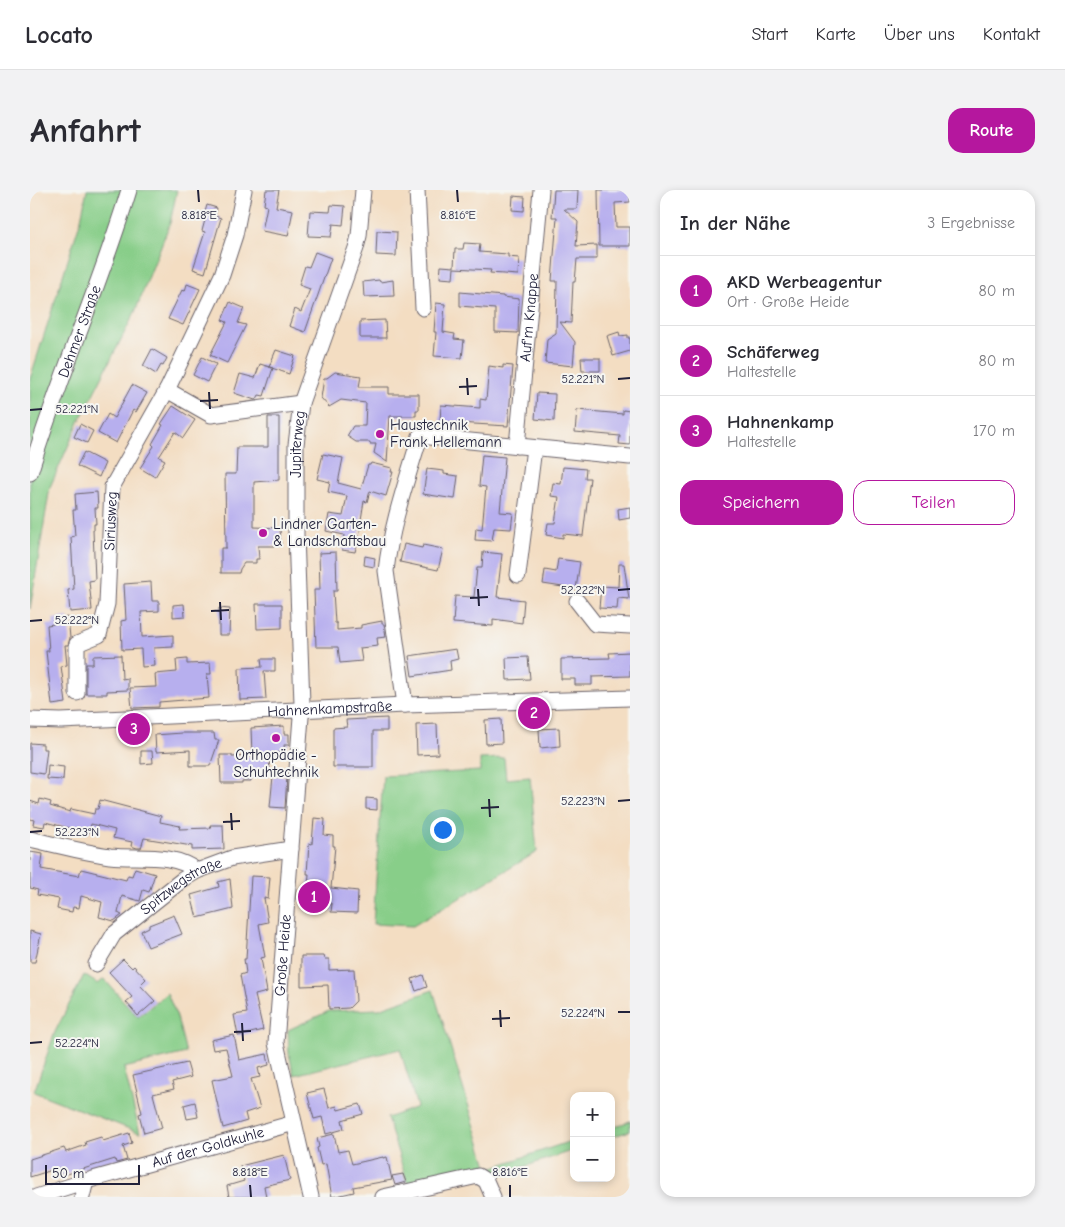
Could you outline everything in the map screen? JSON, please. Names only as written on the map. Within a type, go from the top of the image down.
[{"type":"street","name":"Dehmer Straße","points":[[30,473],[129,190]]},
{"type":"street","name":"Siriusweg","points":[[76,693],[77,644],[100,635],[107,604],[112,487],[167,390],[222,275],[235,235],[244,190]]},
{"type":"street","name":"Jupiterweg","points":[[302,710],[296,534],[296,445],[301,403],[356,248],[359,236],[363,190]]},
{"type":"street","points":[[417,190],[423,308]]},
{"type":"street","name":"Auf'm Knappe","points":[[517,446],[540,190]]},
{"type":"street","points":[[167,390],[211,415],[301,403]]},
{"type":"street","points":[[405,705],[386,572],[402,496],[420,436],[630,457]]},
{"type":"street","points":[[518,575],[534,448]]},
{"type":"street","points":[[577,601],[595,624],[630,626]]},
{"type":"street","name":"Hahnenkampstraße","points":[[30,720],[61,726],[302,710],[630,698]]},
{"type":"street","name":"Große Heide","points":[[302,710],[276,1043],[311,1197]]},
{"type":"street","points":[[30,839],[110,856],[174,860],[197,871]]},
{"type":"street","name":"Spitzwegstraße","points":[[96,964],[114,934],[182,880],[197,871],[232,858],[291,850]]},
{"type":"street","name":"Auf der Goldkuhle","points":[[36,1197],[294,1122]]},
{"type":"street","points":[[383,1197],[478,1176],[486,1181],[493,1197]]},
{"type":"street","points":[[82,1197],[86,1181]]},
{"type":"green space","points":[[87,190],[177,190],[170,223],[135,312],[78,424],[50,487],[30,609],[30,379],[81,219]]},
{"type":"green space","points":[[504,758],[506,779],[530,777],[537,852],[413,926],[373,924],[383,776],[480,771],[480,759]]},
{"type":"green space","points":[[84,975],[98,984],[104,979],[138,1017],[167,993],[177,1017],[186,1053],[124,1068],[140,1133],[34,1092],[55,1032]]},
{"type":"green space","points":[[433,990],[488,1169],[409,1188],[387,1118],[417,1107],[400,1049],[294,1075],[289,1054],[288,1030],[329,1011],[379,1009]]},
{"type":"green space","points":[[630,1121],[630,1131],[615,1136],[615,1127]]},
{"type":"green space","points":[[570,1141],[570,1151],[491,1178],[488,1169]]},
{"type":"building","points":[[266,190],[279,190],[276,207],[293,210],[288,236],[262,231],[267,206],[264,205]]},
{"type":"building","points":[[554,190],[578,190],[577,209],[564,209],[578,222],[576,246],[597,245],[597,259],[577,259],[575,282],[573,282],[571,323],[560,322],[575,342],[573,366],[545,363],[547,339],[556,333],[557,281],[552,281],[557,217],[552,217]]},
{"type":"building","points":[[598,190],[630,190],[630,202],[615,203],[616,227],[630,227],[630,246],[599,246]]},
{"type":"building","points":[[513,196],[525,197],[524,211],[512,210]]},
{"type":"building","points":[[207,205],[217,208],[215,216],[221,218],[205,273],[193,269],[205,232],[202,231]]},
{"type":"building","points":[[331,205],[345,206],[343,225],[333,224],[331,237],[308,236],[310,211],[330,212]]},
{"type":"building","points":[[377,231],[397,232],[396,256],[376,255]]},
{"type":"building","points":[[464,243],[480,244],[479,252],[508,254],[508,257],[519,258],[518,275],[490,273],[491,270],[454,268],[453,279],[440,278],[441,266],[454,267],[455,249],[463,249]]},
{"type":"building","points":[[315,252],[331,258],[305,332],[289,326],[295,309],[301,312],[310,289],[299,285],[305,266],[309,267]]},
{"type":"building","points":[[379,280],[380,282],[393,280],[394,296],[364,297],[363,282]]},
{"type":"building","points":[[187,284],[200,289],[183,325],[168,319],[182,290],[185,291]]},
{"type":"building","points":[[460,292],[519,299],[518,333],[495,332],[495,309],[460,306]]},
{"type":"building","points":[[230,302],[244,308],[238,323],[246,325],[227,363],[210,355],[227,322],[222,320]]},
{"type":"building","points":[[436,303],[445,304],[443,332],[455,334],[454,339],[464,340],[462,358],[434,356]]},
{"type":"building","points":[[385,320],[386,338],[360,338],[360,321]]},
{"type":"building","points":[[619,332],[620,336],[628,335],[628,338],[630,338],[630,351],[613,356],[607,336]]},
{"type":"building","points":[[152,349],[167,358],[156,374],[143,366]]},
{"type":"building","points":[[276,350],[295,356],[289,374],[269,367]]},
{"type":"building","points":[[202,357],[216,364],[207,382],[193,375]]},
{"type":"building","points":[[581,358],[600,358],[600,371],[582,371]]},
{"type":"building","points":[[260,364],[273,368],[264,396],[259,395],[255,400],[234,393],[240,374],[255,378]]},
{"type":"building","points":[[503,365],[513,366],[508,426],[440,422],[441,405],[480,408],[480,399],[486,400],[489,366],[503,368]]},
{"type":"building","points":[[335,372],[361,376],[359,387],[389,387],[389,394],[419,394],[419,410],[416,410],[416,416],[390,416],[387,462],[374,453],[376,444],[356,442],[347,436],[353,426],[365,426],[366,403],[341,400],[329,407],[321,398],[324,378]]},
{"type":"building","points":[[132,385],[147,393],[136,412],[133,410],[116,443],[98,433],[108,414],[114,418]]},
{"type":"building","points":[[537,393],[555,394],[554,421],[535,419]]},
{"type":"building","points":[[173,406],[195,420],[183,438],[175,432],[159,457],[165,460],[155,477],[140,468],[154,446],[152,444],[163,425],[161,424]]},
{"type":"building","points":[[577,410],[623,414],[623,410],[630,411],[630,445],[619,444],[620,436],[575,432]]},
{"type":"building","points":[[268,417],[279,417],[279,480],[254,482],[254,527],[280,528],[281,546],[258,546],[259,559],[256,559],[256,563],[244,563],[239,573],[221,573],[221,548],[226,548],[225,474],[236,474],[237,447],[268,447]]},
{"type":"building","points":[[80,424],[93,431],[87,443],[74,437]]},
{"type":"building","points":[[84,452],[105,463],[99,477],[77,466]]},
{"type":"building","points":[[323,454],[343,458],[338,483],[361,489],[368,465],[371,463],[392,468],[391,472],[393,472],[386,496],[370,491],[367,502],[364,501],[361,527],[355,552],[342,550],[344,535],[326,531],[329,514],[343,516],[347,496],[328,492],[330,482],[317,479]]},
{"type":"building","points":[[482,455],[505,457],[500,512],[513,513],[511,529],[494,528],[492,541],[475,540],[476,528],[482,529],[486,487],[479,486]]},
{"type":"building","points":[[563,467],[586,469],[585,478],[590,478],[583,536],[563,534],[563,538],[546,535],[548,523],[555,523],[559,497],[551,496],[553,483],[561,484]]},
{"type":"building","points":[[427,469],[444,471],[444,474],[458,476],[455,499],[423,494]]},
{"type":"building","points":[[97,492],[98,508],[95,508],[96,524],[94,524],[93,530],[95,580],[89,581],[92,610],[70,612],[68,590],[74,589],[71,537],[75,536],[73,510],[76,510],[75,494]]},
{"type":"building","points":[[630,507],[630,518],[619,520],[618,509]]},
{"type":"building","points":[[404,544],[422,548],[423,545],[443,549],[438,570],[400,562]]},
{"type":"building","points":[[336,552],[337,591],[333,591],[337,630],[361,628],[361,625],[382,621],[382,624],[384,624],[386,637],[377,638],[378,646],[360,648],[362,661],[340,663],[338,647],[316,647],[314,590],[320,590],[319,553]]},
{"type":"building","points":[[483,552],[502,554],[497,597],[524,600],[522,623],[493,619],[493,626],[453,623],[455,596],[474,597],[477,568],[482,568]]},
{"type":"building","points":[[365,556],[375,558],[374,567],[364,565]]},
{"type":"building","points":[[558,559],[580,562],[576,589],[543,584],[545,570],[556,572]]},
{"type":"building","points":[[619,564],[624,564],[629,599],[618,598],[617,609],[599,608],[601,586],[618,587]]},
{"type":"building","points":[[151,582],[152,601],[159,601],[159,611],[141,612],[142,637],[173,635],[173,647],[154,648],[155,666],[142,667],[141,649],[122,650],[121,621],[126,620],[124,584]]},
{"type":"building","points":[[184,604],[185,616],[173,617],[173,605]]},
{"type":"building","points":[[256,604],[282,604],[282,628],[257,629]]},
{"type":"building","points":[[219,608],[230,609],[229,635],[219,635]]},
{"type":"building","points":[[68,617],[70,638],[68,645],[65,645],[67,665],[61,666],[66,703],[52,705],[46,651],[49,651],[47,625],[54,624],[53,619]]},
{"type":"building","points":[[456,649],[458,659],[450,661],[451,670],[412,676],[409,656]]},
{"type":"building","points":[[630,652],[630,676],[592,677],[592,685],[575,685],[575,679],[561,679],[561,659],[610,658],[609,653]]},
{"type":"building","points":[[121,655],[122,679],[128,678],[128,690],[107,691],[107,694],[86,694],[86,664],[93,664],[93,656]]},
{"type":"building","points":[[528,657],[530,679],[507,680],[506,658]]},
{"type":"building","points":[[187,659],[187,664],[210,663],[211,674],[207,674],[209,698],[159,702],[159,707],[132,708],[130,688],[156,687],[155,674],[177,672],[176,660]]},
{"type":"building","points":[[261,659],[275,659],[275,671],[264,671],[266,699],[240,700],[239,668],[262,667]]},
{"type":"building","points":[[387,718],[387,731],[373,731],[373,767],[333,767],[333,728],[347,727],[346,720]]},
{"type":"building","points":[[501,719],[502,743],[486,744],[485,720]]},
{"type":"building","points":[[437,724],[438,754],[417,755],[416,725]]},
{"type":"building","points":[[284,726],[284,734],[289,734],[289,745],[284,745],[285,752],[269,753],[270,776],[251,777],[251,781],[242,781],[242,783],[221,783],[220,755],[232,755],[232,757],[252,756],[251,728]]},
{"type":"building","points":[[559,728],[560,746],[540,748],[539,729]]},
{"type":"building","points":[[214,733],[215,740],[219,740],[210,766],[190,766],[190,750],[156,752],[155,735]]},
{"type":"building","points":[[30,743],[43,744],[43,749],[47,749],[44,774],[30,772]]},
{"type":"building","points":[[141,751],[152,751],[153,763],[141,764]]},
{"type":"building","points":[[48,765],[64,767],[63,780],[47,779]]},
{"type":"building","points":[[273,776],[287,776],[285,808],[270,807]]},
{"type":"building","points":[[366,798],[377,799],[377,810],[366,809]]},
{"type":"building","points":[[40,799],[51,802],[50,806],[70,812],[71,809],[94,814],[95,809],[98,809],[100,800],[161,816],[160,822],[180,826],[179,829],[211,828],[210,825],[223,825],[224,849],[192,850],[192,846],[144,838],[141,848],[137,848],[131,846],[132,842],[113,838],[115,830],[91,824],[89,833],[45,822],[44,827],[33,825],[34,820],[30,819],[30,801],[39,804]]},
{"type":"building","points":[[314,818],[325,819],[324,835],[333,836],[333,846],[335,846],[331,888],[358,891],[357,913],[331,912],[332,904],[307,902],[309,843],[312,844]]},
{"type":"building","points":[[30,852],[43,854],[41,869],[79,876],[81,869],[126,880],[128,875],[132,876],[135,868],[155,874],[149,892],[143,890],[140,901],[122,896],[118,913],[122,915],[114,921],[99,917],[102,902],[81,896],[79,908],[73,907],[72,912],[57,909],[59,899],[37,895],[38,890],[30,888]]},
{"type":"building","points":[[251,876],[270,877],[268,899],[264,898],[268,922],[259,924],[265,957],[261,958],[267,992],[255,995],[263,1030],[238,1036],[234,1015],[247,1013],[240,975],[246,973],[244,959],[246,959]]},
{"type":"building","points":[[230,879],[233,909],[197,918],[191,895],[219,887],[218,882]]},
{"type":"building","points":[[174,915],[182,934],[148,947],[141,931],[149,927],[149,925]]},
{"type":"building","points":[[30,931],[41,934],[35,962],[30,962]]},
{"type":"building","points":[[301,956],[324,956],[325,959],[329,959],[329,970],[354,969],[356,1001],[349,1008],[329,1009],[328,985],[301,986]]},
{"type":"building","points":[[123,959],[132,968],[134,966],[146,979],[140,985],[155,1001],[138,1016],[126,1002],[132,997],[109,972]]},
{"type":"building","points":[[423,975],[427,987],[416,991],[412,979]]},
{"type":"building","points":[[234,1035],[239,1060],[267,1054],[269,1065],[258,1068],[260,1077],[251,1079],[260,1108],[245,1113],[247,1121],[223,1128],[212,1080],[233,1076],[226,1048],[213,1050],[211,1040]]},
{"type":"building","points":[[187,1063],[191,1077],[172,1082],[174,1089],[153,1094],[162,1128],[144,1133],[139,1114],[142,1113],[133,1075]]},
{"type":"building","points":[[324,1089],[329,1108],[337,1106],[338,1110],[360,1104],[363,1114],[342,1120],[344,1129],[326,1134],[322,1117],[314,1119],[307,1093]]},
{"type":"building","points":[[195,1102],[198,1117],[187,1119],[184,1105]]},
{"type":"building","points":[[129,1133],[132,1143],[123,1146],[127,1160],[116,1163],[115,1159],[61,1176],[58,1168],[30,1177],[30,1159],[64,1148],[66,1152],[86,1145],[85,1142],[101,1137],[103,1141]]},
{"type":"building","points":[[334,1134],[338,1152],[348,1150],[352,1164],[387,1157],[392,1180],[353,1187],[354,1192],[332,1197],[326,1164],[321,1165],[317,1138]]},
{"type":"building","points":[[284,1155],[290,1180],[264,1186],[266,1197],[229,1197],[227,1186],[244,1181],[240,1166]]},
{"type":"building","points":[[403,1174],[406,1182],[395,1185],[392,1176]]},
{"type":"place","name":"Haustechnik Frank Hellemann","points":[[380,434]]},
{"type":"place","name":"Lindner Garten- & Landschaftsbau","points":[[263,533]]},
{"type":"place","name":"Schäferweg","points":[[534,713]]},
{"type":"place","name":"Hahnenkamp","points":[[134,729]]},
{"type":"place","name":"Orthopädie - Schuhtechnik","points":[[276,738]]},
{"type":"place","name":"AKD Werbeagentur","points":[[314,897]]}]
